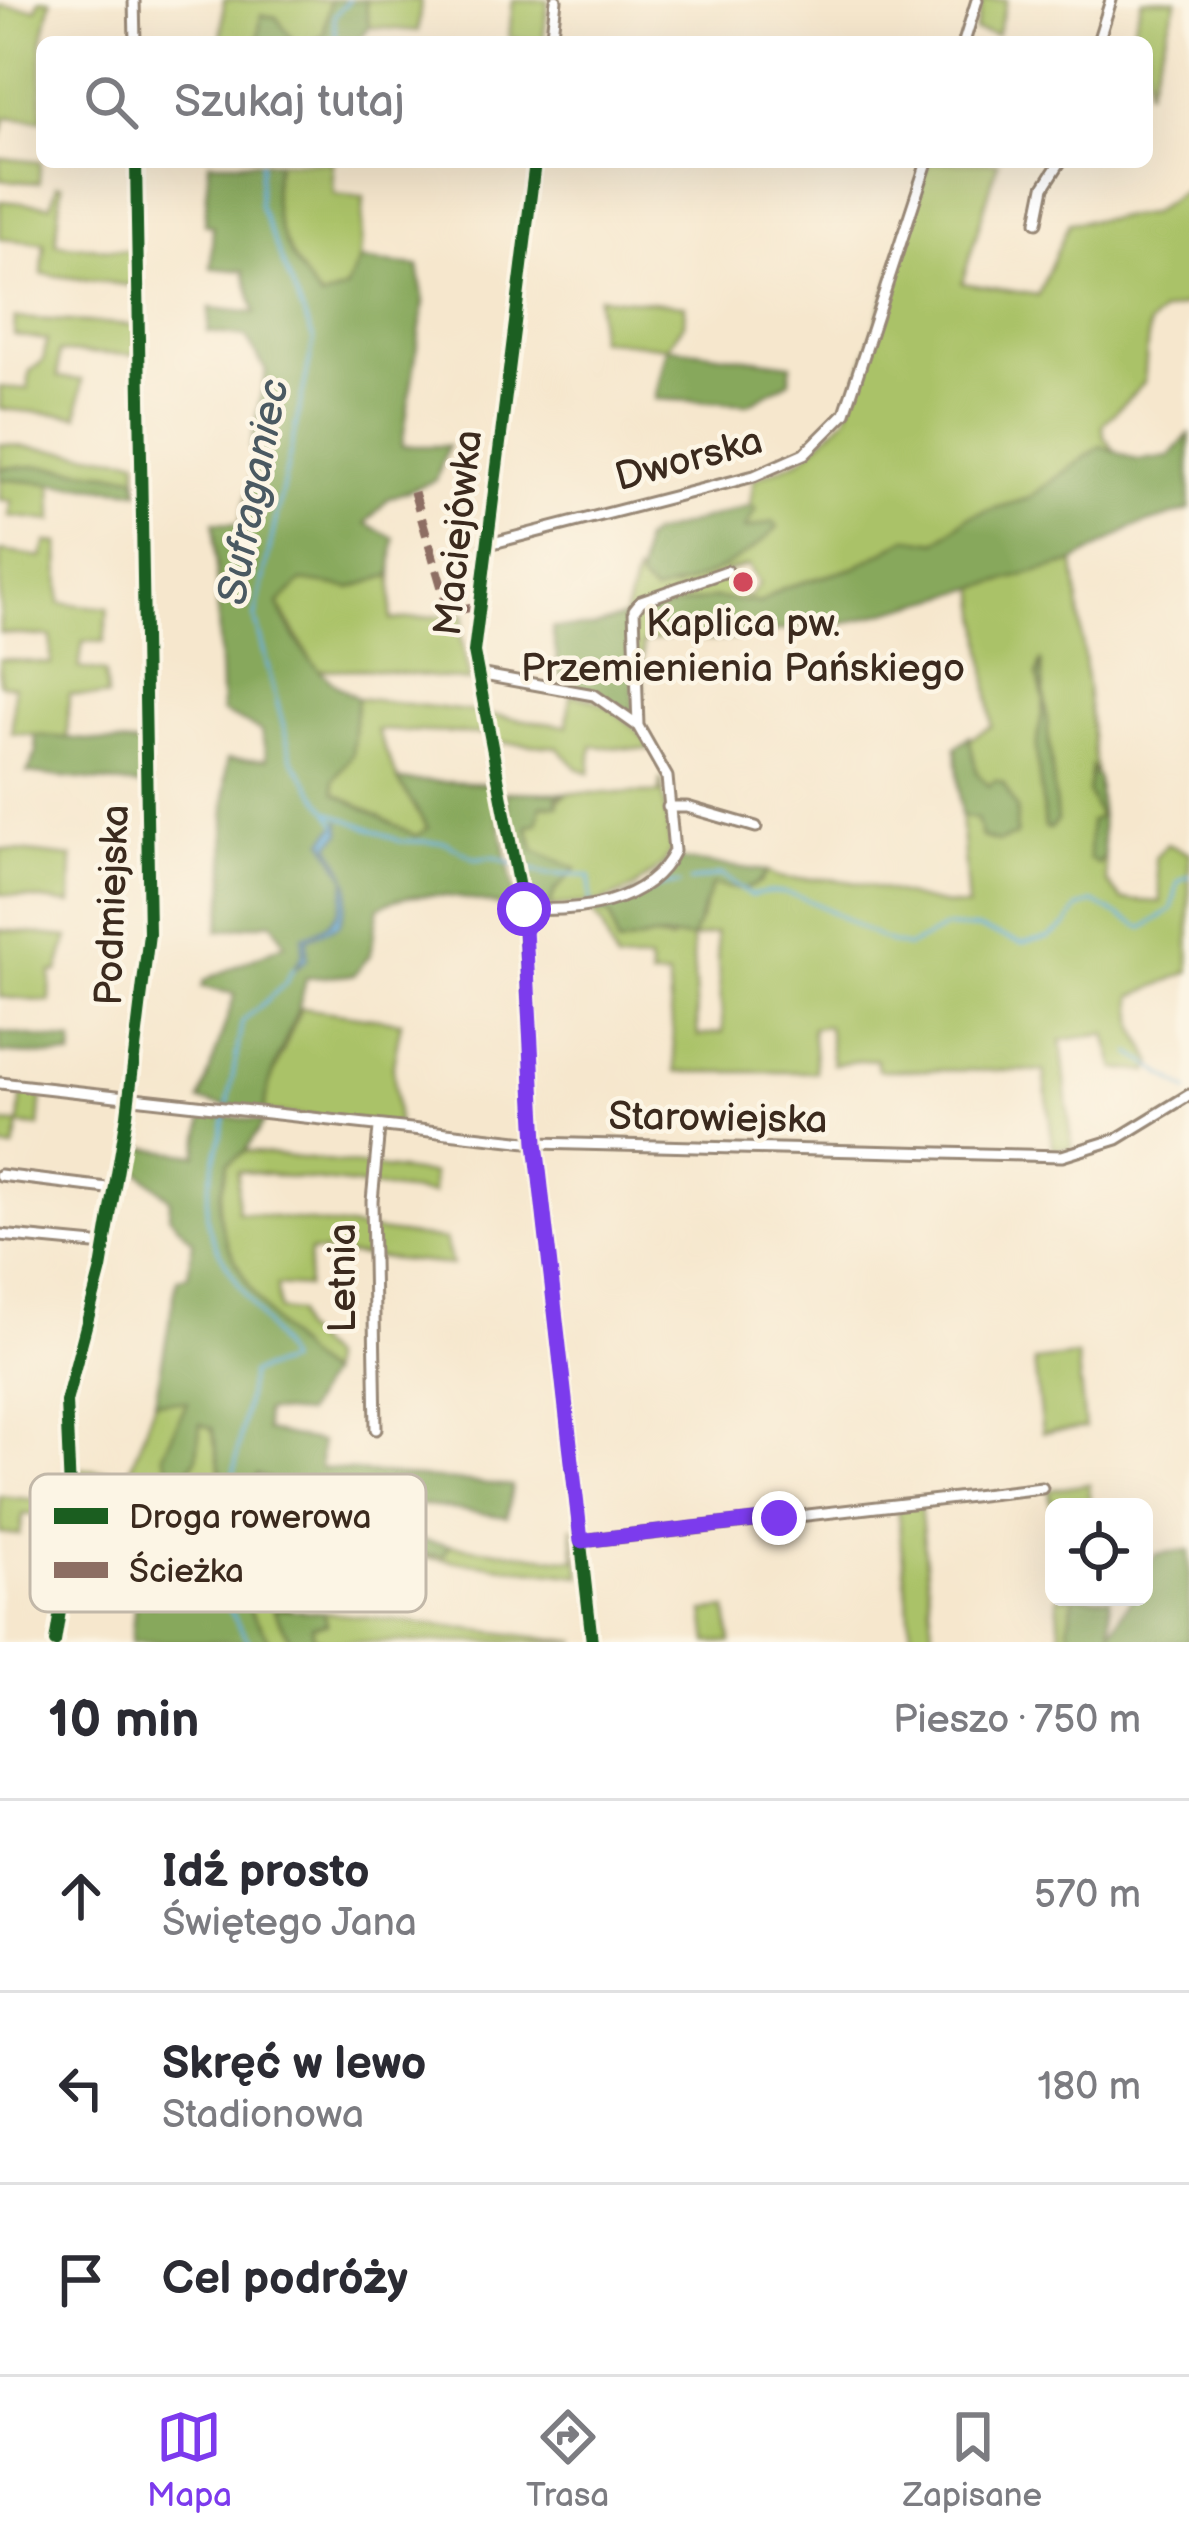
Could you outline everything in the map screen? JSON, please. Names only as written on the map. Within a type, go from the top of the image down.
[{"type":"street","points":[[134,0],[135,36]]},
{"type":"street","points":[[552,36],[556,0]]},
{"type":"street","points":[[966,36],[977,0]]},
{"type":"street","points":[[1099,36],[1111,0]]},
{"type":"street","name":"Podmiejska","points":[[69,1474],[66,1402],[115,1189],[149,934],[136,168]]},
{"type":"street","name":"Maciejówka","points":[[534,168],[474,624],[478,674],[524,909],[536,1143],[592,1642]]},
{"type":"street","name":"Dworska","points":[[485,544],[754,476],[791,462],[814,446],[845,413],[925,168]]},
{"type":"street","points":[[1037,223],[1044,187],[1056,168]]},
{"type":"street","points":[[638,726],[634,610],[641,601],[727,572]]},
{"type":"street","points":[[478,674],[594,695],[638,726],[662,763],[674,851],[667,865],[634,890],[591,906],[524,909]]},
{"type":"street","points":[[668,806],[756,827]]},
{"type":"street","name":"Starowiejska","points":[[0,1083],[536,1143],[1062,1156],[1118,1139],[1188,1096]]},
{"type":"street","name":"Letnia","points":[[376,1429],[372,1201],[379,1128]]},
{"type":"street","points":[[0,1175],[115,1189]]},
{"type":"street","points":[[0,1235],[105,1245]]},
{"type":"street","points":[[581,1541],[1042,1488]]},
{"type":"street","name":"Podmiejska","points":[[55,1642],[60,1612]]},
{"type":"green space","points":[[39,0],[51,0],[43,36],[36,36],[36,120],[5,117],[0,141],[0,6],[37,9]]},
{"type":"green space","points":[[224,0],[330,0],[321,36],[290,36],[276,17],[261,15],[259,36],[221,36]]},
{"type":"green space","points":[[330,0],[365,0],[369,27],[362,36],[324,34]]},
{"type":"green space","points":[[365,0],[421,0],[418,31],[369,27]]},
{"type":"green space","points":[[513,0],[548,0],[544,36],[509,36]]},
{"type":"green space","points":[[983,0],[1007,0],[997,35],[975,31]]},
{"type":"green space","points":[[1142,0],[1177,0],[1153,74],[1153,36],[1131,36]]},
{"type":"green space","points":[[261,15],[276,17],[290,36],[259,36]]},
{"type":"green space","points":[[0,158],[36,162],[40,168],[39,183],[0,180]]},
{"type":"green space","points":[[209,168],[277,168],[274,200],[282,235],[321,299],[346,289],[360,260],[418,266],[424,302],[402,446],[448,446],[436,480],[389,498],[366,523],[394,538],[392,575],[350,588],[302,581],[278,604],[309,659],[357,698],[352,755],[334,780],[335,793],[416,836],[428,828],[398,780],[492,784],[514,895],[514,909],[428,895],[379,907],[370,955],[354,975],[306,978],[264,1112],[200,1101],[235,994],[202,987],[205,980],[285,944],[272,922],[218,931],[224,888],[227,759],[267,759],[261,731],[222,712],[214,522],[239,525],[255,459],[250,449],[266,371],[246,337],[208,332],[210,308],[255,313],[244,271],[211,268],[213,226],[205,224]]},
{"type":"green space","points":[[277,168],[332,168],[334,194],[364,197],[360,260],[347,289],[321,299],[299,268],[277,219]]},
{"type":"green space","points":[[927,168],[996,168],[962,283],[1038,295],[1069,223],[1150,214],[1189,186],[1189,304],[1162,312],[1149,325],[1144,383],[1103,424],[1104,437],[1116,452],[1101,447],[1027,499],[969,516],[937,542],[908,538],[854,568],[783,588],[760,603],[713,598],[643,623],[671,637],[643,642],[643,688],[638,685],[624,617],[636,574],[640,580],[674,589],[707,573],[756,509],[750,506],[754,479],[802,459],[846,417]],"holes":[[[748,566],[759,584],[748,598],[730,587],[727,571]]]},
{"type":"green space","points":[[57,185],[62,185],[56,244],[134,251],[133,286],[42,274],[44,243],[0,239],[0,201],[51,205]]},
{"type":"green space","points":[[598,297],[685,305],[684,324],[667,347],[598,339]]},
{"type":"green space","points":[[15,318],[136,325],[136,355],[59,352],[58,377],[82,380],[78,416],[0,409],[0,387],[28,389],[30,371],[43,361],[47,340],[14,335]]},
{"type":"green space","points":[[667,347],[791,364],[790,381],[748,404],[655,399]]},
{"type":"green space","points":[[1189,434],[1189,510],[1132,528],[1074,562],[834,626],[717,640],[670,634],[643,623],[646,612],[713,598],[760,603],[783,588],[854,568],[908,538],[937,542],[969,516],[1027,499],[1101,446],[1136,460],[1169,457]]},
{"type":"green space","points":[[0,444],[137,459],[137,476],[42,466],[0,468]]},
{"type":"green space","points":[[42,466],[137,476],[139,491],[0,479],[0,468]]},
{"type":"green space","points":[[0,479],[52,482],[53,521],[9,516],[12,501],[0,500]]},
{"type":"green space","points":[[750,506],[756,509],[745,529],[774,522],[778,527],[751,550],[721,569],[671,589],[654,593],[639,580],[643,542],[652,534]]},
{"type":"green space","points":[[47,542],[59,543],[60,603],[108,608],[104,642],[83,641],[79,668],[105,672],[107,697],[69,694],[67,739],[12,733],[14,686],[0,684],[0,659],[51,664],[51,637],[0,633],[0,551],[42,557]]},
{"type":"green space","points":[[1074,562],[1107,882],[1122,900],[1161,902],[1155,858],[1167,844],[1189,853],[1189,972],[1133,996],[1136,1029],[1153,1064],[1148,1072],[1116,1069],[1106,1034],[1061,1040],[1072,1149],[1053,1148],[1044,1071],[878,1070],[876,1059],[833,1064],[828,1026],[812,1028],[816,1072],[676,1072],[668,977],[651,977],[649,961],[616,962],[601,924],[589,909],[610,915],[619,945],[653,937],[670,941],[700,920],[712,884],[760,883],[767,871],[787,879],[859,884],[968,907],[956,747],[992,726],[977,586]],"holes":[[[716,933],[723,1032],[698,1036],[692,939]]]},
{"type":"green space","points":[[392,575],[391,620],[465,614],[461,638],[470,681],[365,669],[317,670],[278,604],[302,580],[350,588]]},
{"type":"green space","points":[[624,617],[632,626],[634,715],[600,696],[562,688],[552,628],[593,627]]},
{"type":"green space","points":[[1041,660],[1057,821],[1050,829],[1045,828],[1036,749],[1044,700],[1037,675]]},
{"type":"green space","points":[[570,695],[617,713],[653,750],[592,746],[590,773],[577,768],[557,747],[495,742],[489,715],[567,726]]},
{"type":"green space","points":[[357,698],[477,712],[482,734],[377,730],[398,780],[428,829],[416,836],[335,793],[334,781],[352,755]]},
{"type":"green space","points":[[35,735],[142,745],[144,786],[27,773],[37,752]]},
{"type":"green space","points":[[969,736],[977,773],[989,786],[995,780],[1003,783],[1017,809],[1016,836],[998,842],[982,837],[977,819],[961,816],[956,747]]},
{"type":"green space","points":[[1091,767],[1098,779],[1104,856],[1099,864],[1089,859],[1090,822],[1099,817],[1088,792]]},
{"type":"green space","points":[[661,778],[671,850],[664,863],[634,888],[601,902],[550,907],[554,892],[575,869],[534,850],[528,825],[541,805],[550,806],[568,793],[660,793]]},
{"type":"green space","points":[[505,792],[568,793],[556,797],[558,805],[541,805],[538,823],[528,826],[534,850],[576,869],[554,892],[550,907],[527,906]]},
{"type":"green space","points":[[0,849],[72,857],[71,904],[0,894]]},
{"type":"green space","points":[[674,859],[767,871],[750,887],[712,885],[692,938],[653,937],[618,945],[610,915],[596,911],[643,890]]},
{"type":"green space","points":[[0,930],[68,937],[58,972],[51,972],[50,1002],[0,997]]},
{"type":"green space","points":[[301,1008],[401,1022],[393,1065],[398,1126],[264,1112],[266,1092]]},
{"type":"green space","points":[[0,1032],[73,1042],[72,1057],[0,1053]]},
{"type":"green space","points":[[22,1089],[42,1091],[39,1127],[19,1125],[14,1149],[0,1147],[0,1123],[19,1124]]},
{"type":"green space","points":[[204,1114],[264,1122],[245,1151],[227,1164],[219,1206],[223,1231],[244,1278],[276,1325],[327,1375],[305,1414],[265,1411],[266,1431],[321,1442],[320,1468],[384,1474],[221,1474],[212,1428],[200,1424],[197,1456],[187,1474],[171,1474],[163,1455],[187,1402],[155,1401],[177,1279],[188,1275],[193,1241],[169,1216],[170,1199],[136,1169],[138,1147],[197,1155]]},
{"type":"green space","points":[[245,1151],[432,1174],[433,1194],[238,1171],[237,1212],[445,1240],[452,1265],[310,1251],[307,1287],[277,1285],[279,1310],[297,1312],[300,1329],[328,1358],[327,1375],[293,1345],[259,1302],[223,1231],[219,1206],[227,1164]]},
{"type":"green space","points":[[1077,1356],[1085,1428],[1042,1433],[1034,1361]]},
{"type":"green space","points":[[155,1401],[188,1401],[164,1455],[197,1456],[200,1423],[212,1428],[221,1474],[76,1474],[76,1469],[129,1473]]},
{"type":"green space","points":[[426,1478],[512,1486],[507,1517],[426,1505]]},
{"type":"green space","points":[[1089,1484],[1090,1498],[1050,1498],[1049,1490]]},
{"type":"green space","points":[[0,1496],[30,1499],[30,1515],[23,1514],[20,1535],[0,1533]]},
{"type":"green space","points":[[920,1504],[934,1642],[912,1642],[897,1507]]},
{"type":"green space","points":[[572,1526],[581,1576],[426,1555],[444,1556],[449,1545],[575,1560]]},
{"type":"green space","points":[[426,1541],[449,1545],[444,1556],[426,1554]]},
{"type":"green space","points":[[1189,1550],[1189,1642],[1112,1642],[1110,1635],[1100,1642],[1072,1642],[1068,1625],[1072,1606],[1110,1606],[1111,1632],[1127,1606],[1153,1606],[1156,1554]]},
{"type":"green space","points":[[1058,1606],[1072,1606],[1068,1624],[1072,1642],[1061,1642]]},
{"type":"green space","points":[[727,1609],[731,1642],[708,1642],[704,1611]]},
{"type":"green space","points":[[134,1612],[251,1612],[271,1642],[131,1642]]},
{"type":"green space","points":[[251,1612],[275,1612],[292,1642],[271,1642]]},
{"type":"green space","points":[[275,1612],[324,1612],[327,1624],[312,1626],[314,1638],[327,1642],[292,1642]]},
{"type":"green space","points":[[324,1612],[578,1642],[327,1642],[314,1638],[312,1625],[327,1624]]},
{"type":"water","points":[[340,821],[341,833],[330,844],[342,867],[348,883],[344,910],[339,925],[307,939],[307,959],[293,970],[303,954],[303,936],[330,923],[343,900],[346,878],[324,841]]},
{"type":"waterway","name":"Sufraganiec","points":[[336,36],[334,16],[349,0]]},
{"type":"waterway","name":"Sufraganiec","points":[[261,168],[259,205],[314,340],[255,618],[292,759],[337,824]]},
{"type":"waterway","points":[[330,812],[400,841],[445,842],[476,859],[493,857],[546,874],[590,876],[590,905]]},
{"type":"waterway","points":[[690,881],[721,875],[751,896],[791,895],[908,947],[947,927],[979,929],[1022,943],[1048,938],[1067,925],[1078,908],[1093,902],[1143,928],[1172,910],[1178,882],[1189,876]]},
{"type":"waterway","points":[[597,909],[679,884]]},
{"type":"waterway","name":"Sufraganiec","points":[[228,1104],[242,1022],[285,984],[293,968]]},
{"type":"waterway","points":[[1131,1053],[1188,1091]]},
{"type":"waterway","name":"Sufraganiec","points":[[226,1113],[209,1190],[210,1231],[287,1362],[251,1373],[234,1474]]},
{"type":"waterway","name":"Sufraganiec","points":[[231,1612],[249,1642]]},
{"type":"marked path","points":[[414,492],[449,612],[477,606]]},
{"type":"cycle path","points":[[69,1474],[66,1402],[101,1269],[127,1115],[149,934],[136,168]]},
{"type":"cycle path","points":[[534,168],[474,652],[523,909],[536,1143],[592,1642]]},
{"type":"cycle path","points":[[55,1642],[60,1612]]},
{"type":"place","name":"Kaplica pw. Przemienienia Pańskiego","points":[[743,582]]},
{"type":"route","points":[[524,909],[536,1143],[581,1541],[779,1518]]}]
